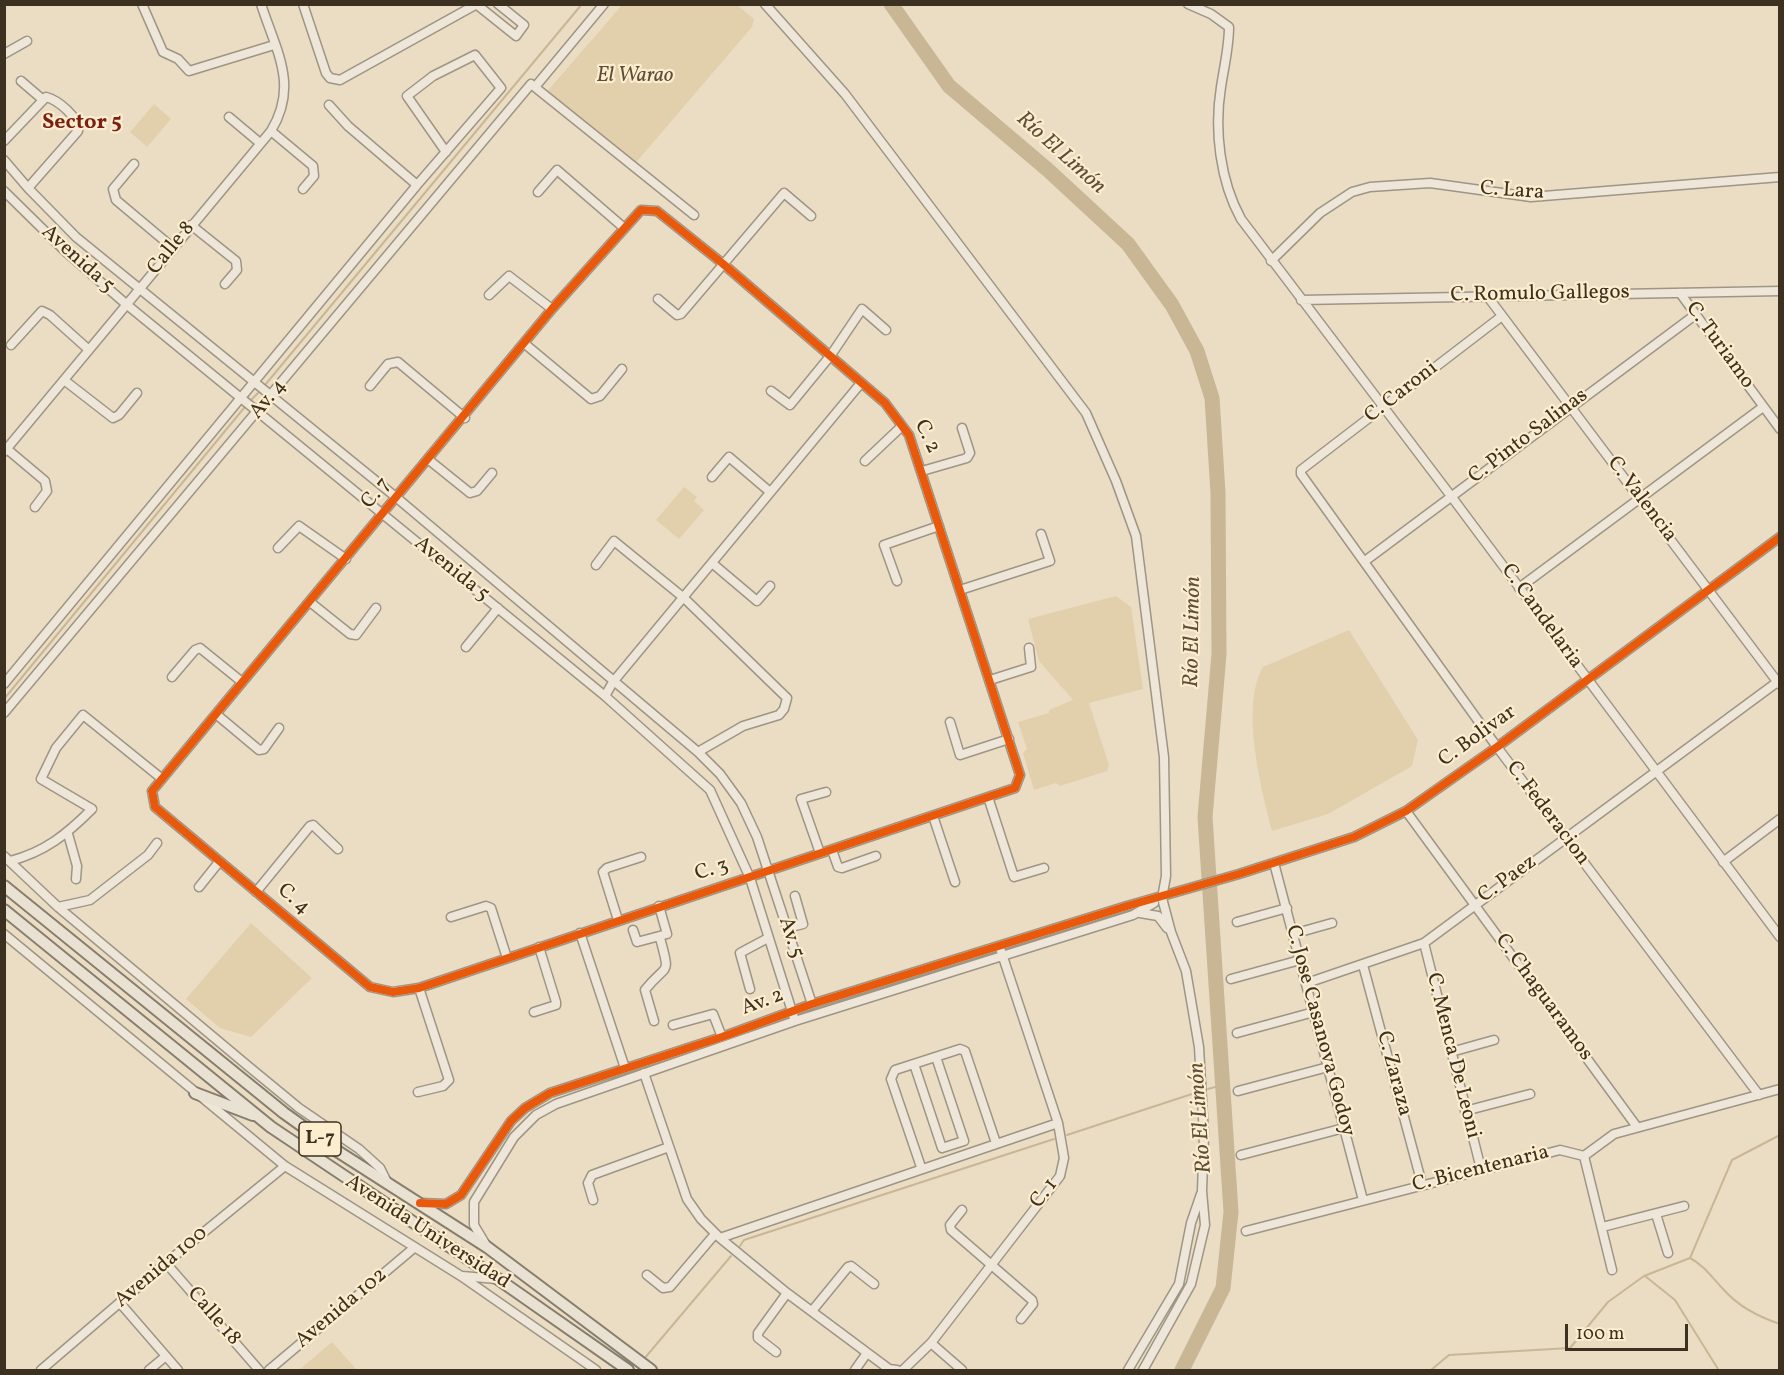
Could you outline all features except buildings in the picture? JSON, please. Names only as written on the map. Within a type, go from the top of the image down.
[{"type":"main road","name":"Avenida Universidad","points":[[4,886],[284,1113],[388,1184],[487,1247],[651,1371]]},
{"type":"main road","name":"Avenida Universidad","points":[[4,910],[258,1116],[334,1172],[498,1279],[628,1371]]},
{"type":"main road","points":[[195,1093],[234,1110],[258,1116]]},
{"type":"street","points":[[142,4],[163,52],[178,59],[189,71],[274,45],[261,4]]},
{"type":"street","points":[[303,4],[326,73],[330,78],[340,80],[477,5],[516,36],[524,25],[498,4]]},
{"type":"street","name":"Av. 4","points":[[4,713],[604,4]]},
{"type":"street","points":[[765,4],[845,94],[1086,414],[1112,471],[1136,536],[1162,746],[1166,876],[1162,898],[1171,932],[1186,971],[1199,1047],[1204,1136],[1205,1225],[1191,1284],[1143,1371]]},
{"type":"street","points":[[1188,4],[1211,14],[1229,27],[1218,111],[1219,141],[1225,177],[1232,203],[1241,219],[1301,300]]},
{"type":"street","points":[[4,54],[27,41]]},
{"type":"street","name":"Calle 8","points":[[6,450],[172,247],[271,131],[281,114],[286,97],[284,76],[274,45]]},
{"type":"street","name":"Av. 4","points":[[4,684],[242,400],[417,185],[446,152],[501,88],[475,55],[434,76],[407,96],[446,152]]},
{"type":"street","points":[[21,81],[42,99]]},
{"type":"street","points":[[533,86],[694,215]]},
{"type":"street","points":[[4,141],[42,99],[50,98],[79,125],[78,131],[28,188]]},
{"type":"street","points":[[329,105],[348,126],[417,185]]},
{"type":"street","points":[[229,117],[260,143]]},
{"type":"street","points":[[271,131],[313,166],[314,176],[303,189]]},
{"type":"street","name":"Avenida 5","points":[[4,160],[76,237],[397,498],[698,752],[720,774],[741,803],[757,837],[768,872]]},
{"type":"street","points":[[134,164],[113,189],[116,200],[172,247]]},
{"type":"street","points":[[538,192],[557,170],[623,227]]},
{"type":"street","name":"C. Lara","points":[[1271,261],[1291,238],[1328,206],[1352,192],[1370,187],[1430,183],[1531,197],[1779,177]]},
{"type":"street","name":"Avenida 5","points":[[4,191],[65,251],[126,304],[605,696],[710,790],[750,878],[795,1021]]},
{"type":"street","points":[[658,299],[677,315],[681,314],[783,193],[811,216]]},
{"type":"street","name":"C. 7","points":[[155,807],[152,791],[161,778],[465,418],[552,309],[623,227],[641,210]]},
{"type":"street","name":"C. 2","points":[[641,210],[657,211],[722,263],[885,403],[909,435],[1020,775],[1015,788]]},
{"type":"street","points":[[191,225],[236,261],[237,270],[225,284]]},
{"type":"street","points":[[489,295],[509,276],[552,309]]},
{"type":"street","name":"C. Romulo Gallegos","points":[[1301,300],[1779,291]]},
{"type":"street","name":"C. Turiamo","points":[[1680,293],[1779,429]]},
{"type":"street","name":"C. Valencia","points":[[1488,297],[1779,682]]},
{"type":"street","name":"C. Candelaria","points":[[1301,300],[1451,496],[1779,937]]},
{"type":"street","points":[[771,391],[790,405],[831,356],[862,309],[886,330]]},
{"type":"street","points":[[11,345],[42,311],[50,315],[89,350]]},
{"type":"street","name":"C. Pinto Salinas","points":[[1365,561],[1571,405],[1695,315]]},
{"type":"street","name":"C. Caroni","points":[[1301,470],[1502,316]]},
{"type":"street","points":[[525,344],[591,399],[600,396],[622,369]]},
{"type":"street","points":[[370,386],[388,364],[398,362],[465,418]]},
{"type":"street","points":[[64,380],[113,418],[119,415],[136,393]]},
{"type":"street","points":[[605,696],[613,682],[861,383]]},
{"type":"street","points":[[1519,588],[1763,407]]},
{"type":"street","points":[[865,461],[902,426]]},
{"type":"street","points":[[922,471],[967,458],[970,453],[962,428]]},
{"type":"street","points":[[6,450],[45,481],[47,491],[34,507]]},
{"type":"street","points":[[712,477],[729,457],[770,492]]},
{"type":"street","points":[[429,460],[470,493],[477,491],[492,473]]},
{"type":"street","name":"C. Federacion","points":[[1301,470],[1497,747],[1759,1095]]},
{"type":"street","points":[[278,548],[299,526],[346,559]]},
{"type":"street","points":[[897,581],[884,545],[939,526]]},
{"type":"street","points":[[960,590],[1050,561],[1041,534]]},
{"type":"street","name":"C. Bolivar","points":[[1162,898],[1354,837],[1406,811],[1497,747],[1779,537]]},
{"type":"street","points":[[596,565],[614,541],[684,598],[787,698],[784,709],[779,715],[743,726],[698,752]]},
{"type":"street","points":[[712,563],[757,601],[770,586]]},
{"type":"street","points":[[310,602],[350,634],[356,635],[376,608]]},
{"type":"street","points":[[466,648],[498,608]]},
{"type":"street","points":[[172,677],[195,650],[200,648],[242,682]]},
{"type":"street","points":[[990,680],[1031,667],[1029,648]]},
{"type":"street","name":"C. Paez","points":[[1306,983],[1424,943],[1474,904],[1779,682]]},
{"type":"street","points":[[7,859],[35,854],[68,834],[92,809],[41,779],[56,748],[83,714],[161,778]]},
{"type":"street","points":[[216,714],[259,750],[264,748],[279,728]]},
{"type":"street","points":[[950,722],[960,755],[1009,739]]},
{"type":"street","name":"C. 3","points":[[419,988],[1015,788]]},
{"type":"street","points":[[820,854],[801,799],[826,792]]},
{"type":"street","points":[[988,797],[1014,877],[1044,868]]},
{"type":"street","name":"C. 4","points":[[155,807],[370,987],[393,992],[419,988]]},
{"type":"street","name":"C. Chaguaramos","points":[[1406,811],[1637,1127]]},
{"type":"street","points":[[933,816],[955,882]]},
{"type":"street","points":[[1723,862],[1779,819]]},
{"type":"street","points":[[256,892],[310,826],[313,825],[338,849]]},
{"type":"street","points":[[68,834],[77,866],[76,879]]},
{"type":"street","points":[[58,907],[90,900],[148,855],[157,843]]},
{"type":"street","points":[[832,850],[838,867],[842,868],[876,856]]},
{"type":"street","points":[[618,920],[603,872],[608,868],[641,857]]},
{"type":"street","name":"Avenida Universidad","points":[[7,859],[58,907],[291,1101],[360,1149],[380,1168],[388,1184]]},
{"type":"street","points":[[199,887],[219,862]]},
{"type":"street","name":"C. Jose Casanova Godoy","points":[[1274,863],[1363,1200]]},
{"type":"street","name":"Av. 5","points":[[768,872],[812,1004]]},
{"type":"street","points":[[787,928],[803,924],[795,896]]},
{"type":"street","name":"Av. 2","points":[[487,1247],[474,1225],[474,1202],[514,1137],[536,1115],[556,1104],[795,1021],[1133,915],[1162,898]]},
{"type":"street","name":"Av. 2","points":[[420,1203],[446,1204],[461,1195],[498,1138],[525,1108],[550,1094],[722,1037],[812,1004],[1127,906],[1162,898]]},
{"type":"street","points":[[452,917],[486,906],[491,908],[507,958]]},
{"type":"street","points":[[633,930],[637,942],[660,938],[668,934],[659,906]]},
{"type":"street","points":[[1237,922],[1287,908]]},
{"type":"street","points":[[1133,915],[1153,913],[1171,932]]},
{"type":"street","points":[[1293,933],[1332,923]]},
{"type":"street","points":[[580,933],[625,1068]]},
{"type":"street","name":"Avenida Universidad","points":[[4,934],[285,1166],[461,1276],[596,1371]]},
{"type":"street","points":[[654,1021],[645,990],[667,970],[660,938]]},
{"type":"street","points":[[750,989],[740,953],[768,938]]},
{"type":"street","name":"C. Menca De Leoni","points":[[1424,943],[1481,1169]]},
{"type":"street","points":[[534,1012],[556,1005],[539,947]]},
{"type":"street","name":"C. 1","points":[[903,1371],[931,1343],[1060,1176],[1064,1158],[1058,1123],[1000,947]]},
{"type":"street","points":[[1231,979],[1300,960]]},
{"type":"street","name":"C. Zaraza","points":[[1363,965],[1422,1184]]},
{"type":"street","points":[[418,1092],[443,1086],[449,1080],[419,988]]},
{"type":"street","points":[[1237,1033],[1314,1012]]},
{"type":"street","points":[[673,1025],[713,1014],[722,1037]]},
{"type":"street","points":[[1451,1052],[1494,1040]]},
{"type":"street","points":[[921,1167],[891,1079],[895,1070],[936,1056],[960,1049],[965,1051],[996,1143]]},
{"type":"street","points":[[914,1064],[942,1148],[964,1141],[936,1056]]},
{"type":"street","points":[[1238,1091],[1328,1068]]},
{"type":"street","points":[[644,1073],[687,1199],[717,1236],[787,1293],[889,1369],[897,1371]]},
{"type":"street","points":[[1612,1270],[1584,1156],[1614,1134],[1779,1089]]},
{"type":"street","points":[[1465,1111],[1530,1094]]},
{"type":"street","points":[[647,1275],[663,1287],[670,1287],[717,1236],[1058,1123]]},
{"type":"street","points":[[1241,1155],[1344,1128]]},
{"type":"street","points":[[593,1200],[588,1183],[592,1175],[669,1147]]},
{"type":"street","name":"C. Bicentenaria","points":[[1246,1231],[1560,1150],[1584,1156]]},
{"type":"street","name":"Avenida 100","points":[[41,1371],[166,1263],[285,1166]]},
{"type":"street","points":[[1128,1371],[1179,1284],[1191,1223],[1203,1191]]},
{"type":"street","points":[[1602,1227],[1684,1206]]},
{"type":"street","points":[[962,1210],[950,1225],[951,1230],[1032,1300],[1034,1304],[1021,1320]]},
{"type":"street","points":[[1656,1214],[1668,1253]]},
{"type":"street","name":"Avenida 102","points":[[269,1371],[415,1247]]},
{"type":"street","name":"Calle 18","points":[[166,1263],[259,1371]]},
{"type":"street","points":[[812,1311],[848,1267],[852,1266],[874,1284]]},
{"type":"street","points":[[461,1276],[498,1279]]},
{"type":"street","points":[[776,1352],[758,1338],[758,1333],[787,1293]]},
{"type":"street","points":[[120,1303],[178,1371]]},
{"type":"street","points":[[931,1343],[962,1371]]},
{"type":"street","points":[[855,1371],[867,1353]]},
{"type":"street","points":[[148,1371],[166,1356]]},
{"type":"green space","name":"El Warao","points":[[622,5],[737,5],[754,19],[752,27],[633,166],[544,95]]},
{"type":"green space","points":[[154,104],[171,119],[147,147],[130,132]]},
{"type":"green space","points":[[684,487],[697,497],[694,501],[704,510],[679,539],[656,520]]},
{"type":"green space","points":[[1116,596],[1131,607],[1143,689],[1089,703],[1109,765],[1107,771],[1060,786],[1056,783],[1034,790],[1023,753],[1027,749],[1018,722],[1049,713],[1049,710],[1073,700],[1039,661],[1028,619]]},
{"type":"green space","points":[[1349,630],[1418,740],[1412,766],[1328,814],[1272,831],[1255,748],[1253,703],[1256,683],[1263,667]]},
{"type":"green space","points":[[251,923],[312,978],[251,1037],[220,1028],[186,999]]},
{"type":"green space","points":[[332,1342],[357,1370],[299,1370]]},
{"type":"waterway","points":[[265,385],[582,4]]},
{"type":"waterway","name":"Río El Limón","points":[[891,4],[949,86],[1048,170],[1128,244],[1172,305],[1197,351],[1212,398],[1218,493],[1219,654],[1205,817],[1231,1212],[1223,1288],[1182,1370]]},
{"type":"waterway","points":[[250,401],[259,392]]},
{"type":"waterway","points":[[4,699],[244,408]]},
{"type":"waterway","points":[[1208,1089],[1222,1085]]},
{"type":"waterway","points":[[1067,1135],[1195,1093]]},
{"type":"waterway","points":[[1431,1370],[1449,1355],[1570,1348],[1608,1302],[1644,1276],[1690,1258],[1732,1160],[1780,1135]]},
{"type":"waterway","points":[[740,1246],[744,1240],[1054,1139]]},
{"type":"waterway","points":[[644,1359],[731,1256]]},
{"type":"waterway","points":[[1690,1258],[1743,1306],[1757,1315],[1780,1324]]},
{"type":"waterway","points":[[1645,1276],[1675,1300],[1718,1369]]},
{"type":"cycle path","points":[[641,210],[657,211],[722,263],[885,403],[909,435],[1020,775],[1015,788],[419,988],[393,992],[370,987],[155,807],[152,791],[552,309],[641,210]]},
{"type":"cycle path","points":[[420,1203],[446,1204],[461,1195],[511,1121],[525,1108],[550,1093],[722,1037],[812,1004],[1354,837],[1406,811],[1497,747],[1780,537]]},
{"type":"district","name":"Sector 5","points":[[82,124]]}]
